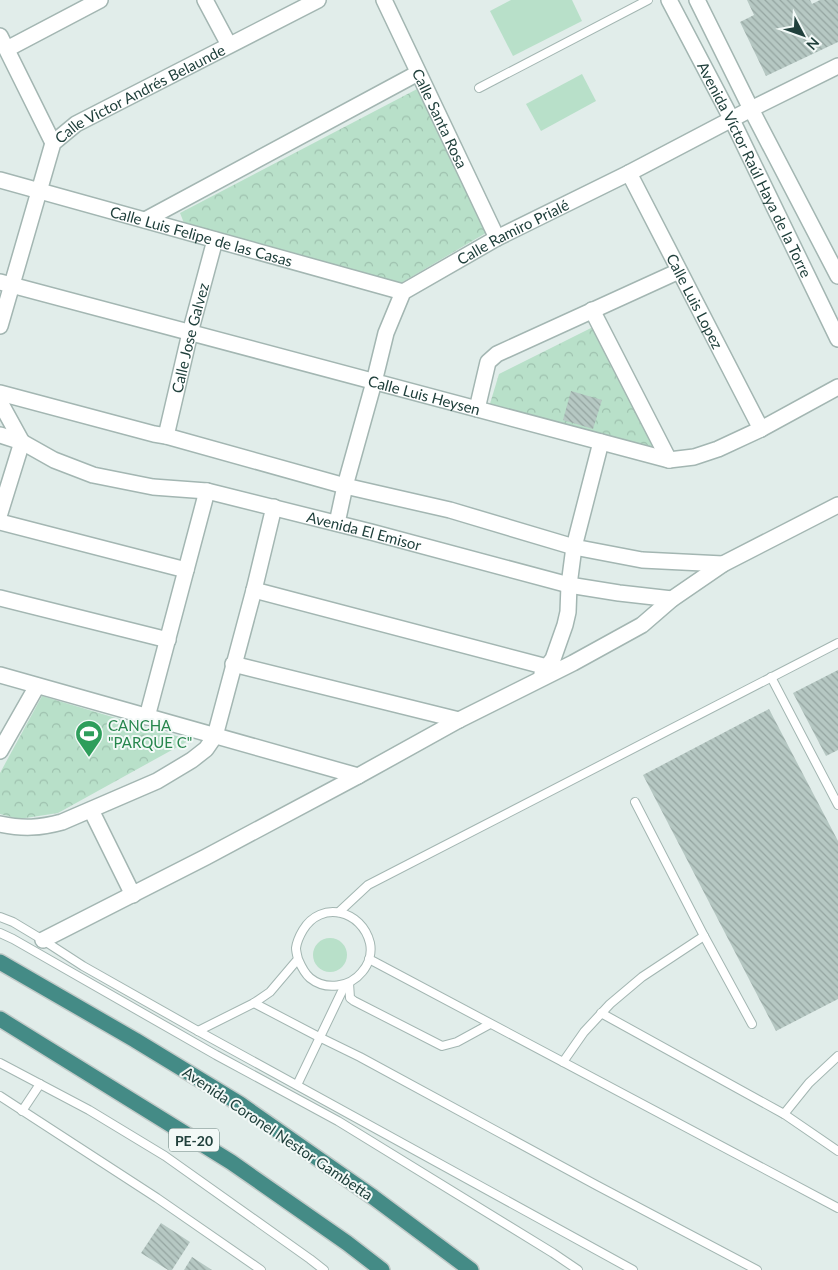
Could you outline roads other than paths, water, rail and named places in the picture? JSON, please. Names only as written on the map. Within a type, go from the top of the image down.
[{"type":"highway","name":"Avenida Coronel Nestor Gambetta","points":[[0,962],[135,1040],[240,1104],[373,1197],[471,1270]]},
{"type":"highway","name":"PE-20","points":[[0,1020],[231,1162],[347,1243],[382,1270]]},
{"type":"street","points":[[53,143],[3,42],[100,0]]},
{"type":"street","points":[[205,0],[229,45]]},
{"type":"street","name":"Calle Victor Andrés Belaunde","points":[[0,326],[6,284],[39,191],[53,143],[76,124],[318,0]]},
{"type":"street","name":"Calle Santa Rosa","points":[[384,0],[498,238]]},
{"type":"street","name":"Avenida Víctor Raúl Haya de la Torre","points":[[669,0],[732,120],[838,339]]},
{"type":"street","name":"Avenida Víctor Raúl Haya de la Torre","points":[[697,0],[751,109],[838,276]]},
{"type":"street","name":"Calle Ramiro Prialé","points":[[403,292],[498,238],[630,173],[751,109],[838,66]]},
{"type":"street","points":[[145,220],[418,73]]},
{"type":"street","name":"Calle Luis Lopez","points":[[630,173],[761,429]]},
{"type":"street","name":"Calle Luis Felipe de las Casas","points":[[0,180],[403,292]]},
{"type":"street","name":"Calle Jose Galvez","points":[[166,436],[190,333],[216,240]]},
{"type":"street","points":[[477,410],[488,362],[497,354],[679,271]]},
{"type":"street","name":"Calle Luis Heysen","points":[[6,284],[669,460],[694,457],[718,450],[838,387]]},
{"type":"street","points":[[336,523],[386,333],[403,292]]},
{"type":"street","points":[[592,310],[669,460]]},
{"type":"street","points":[[0,393],[166,436],[345,486],[450,510],[574,547],[642,560],[724,564]]},
{"type":"street","points":[[0,402],[22,442],[0,513]]},
{"type":"street","name":"Avenida El Emisor","points":[[0,435],[22,442],[54,460],[93,475],[153,486],[207,491],[569,585],[672,599]]},
{"type":"street","points":[[533,682],[553,659],[565,625],[574,547],[601,442]]},
{"type":"street","points":[[147,717],[207,491]]},
{"type":"street","points":[[43,940],[133,895],[358,776],[459,720],[642,625],[672,599],[724,564],[838,505]]},
{"type":"street","points":[[0,824],[22,828],[47,826],[62,822],[156,781],[192,760],[206,749],[215,736],[274,507]]},
{"type":"street","points":[[0,522],[186,570]]},
{"type":"street","points":[[254,590],[548,667]]},
{"type":"street","points":[[0,598],[168,640]]},
{"type":"street","points":[[233,664],[459,720]]},
{"type":"street","points":[[0,676],[358,776]]},
{"type":"street","points":[[0,751],[37,686]]},
{"type":"street","points":[[91,810],[133,895]]},
{"type":"lane","points":[[480,88],[648,0]]},
{"type":"lane","points":[[340,912],[368,884],[838,643]]},
{"type":"lane","points":[[771,677],[838,805]]},
{"type":"lane","points":[[635,802],[752,1024]]},
{"type":"lane","points":[[340,912],[351,916],[361,924],[368,935],[369,959],[364,971],[347,984],[333,986],[321,984],[311,979],[303,970],[296,948],[299,936],[306,925],[315,917],[327,913],[340,912]]},
{"type":"lane","points":[[0,917],[13,922],[83,966],[198,1031],[633,1270]]},
{"type":"lane","points":[[0,933],[338,1122],[578,1270]]},
{"type":"lane","points":[[563,1062],[584,1032],[610,1004],[642,977],[704,936]]},
{"type":"lane","points":[[198,1031],[254,1003],[270,992],[298,959]]},
{"type":"lane","points":[[369,959],[838,1208]]},
{"type":"lane","points":[[347,984],[350,998],[354,1001],[442,1046],[457,1042],[490,1024]]},
{"type":"lane","points":[[297,1085],[347,984]]},
{"type":"lane","points":[[254,1003],[319,1038],[360,1057],[757,1270]]},
{"type":"lane","points":[[602,1013],[784,1114],[838,1151]]},
{"type":"lane","points":[[784,1114],[809,1083],[838,1056]]},
{"type":"lane","points":[[0,1063],[89,1110],[165,1156],[324,1270]]},
{"type":"lane","points":[[22,1111],[40,1084]]},
{"type":"lane","points":[[0,1096],[157,1198],[261,1270]]},
{"type":"place","name":"CANCHA \"PARQUE C\"","points":[[89,758]]}]
